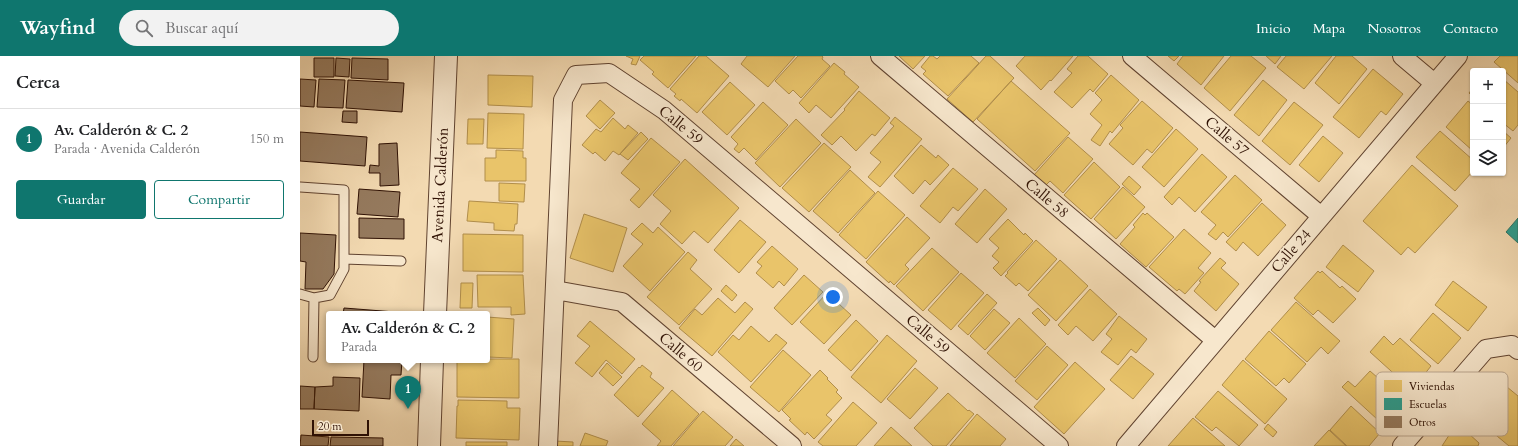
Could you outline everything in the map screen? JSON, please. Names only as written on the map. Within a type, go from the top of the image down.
[{"type":"street","name":"Avenida Calderón","points":[[435,311],[446,56]]},
{"type":"street","name":"Calle 58","points":[[880,56],[1215,340]]},
{"type":"street","name":"Calle 57","points":[[1132,56],[1321,216]]},
{"type":"street","points":[[1402,56],[1434,83]]},
{"type":"street","name":"Calle 24","points":[[1126,446],[1458,56]]},
{"type":"street","name":"Calle 59","points":[[548,446],[563,100],[576,75],[609,73],[664,110],[1059,446]]},
{"type":"street","name":"Calle 60","points":[[555,290],[622,302],[792,446]]},
{"type":"street","points":[[1466,372],[1486,349],[1512,345],[1518,350]]},
{"type":"street","points":[[429,446],[432,363]]},
{"type":"street","points":[[1402,446],[1411,436]]},
{"type":"lane","points":[[300,187],[344,190],[344,269],[330,295],[314,298],[300,294]]},
{"type":"lane","points":[[344,259],[401,261]]},
{"type":"lane","points":[[313,357],[314,298]]},
{"type":"building: Viviendas","points":[[626,56],[640,56],[636,65],[631,64],[633,59]]},
{"type":"building: Viviendas","points":[[644,56],[696,56],[668,88],[652,74],[654,72],[640,60]]},
{"type":"building: Viviendas","points":[[699,56],[706,56],[729,76],[697,113],[681,99],[680,101],[674,96],[676,94],[670,89]]},
{"type":"building: Viviendas","points":[[747,56],[795,56],[768,87],[741,64]]},
{"type":"building: Viviendas","points":[[798,56],[822,56],[822,59],[830,66],[801,98],[793,90],[789,94],[775,81]]},
{"type":"building: Viviendas","points":[[899,56],[925,56],[913,69]]},
{"type":"building: Viviendas","points":[[930,56],[937,59],[940,56],[971,56],[979,63],[948,96],[923,74],[926,71],[921,67]]},
{"type":"building: Viviendas","points":[[986,56],[990,56],[1014,78],[973,122],[947,99]]},
{"type":"building: Viviendas","points":[[1025,56],[1073,56],[1041,90],[1016,66]]},
{"type":"building: Viviendas","points":[[1078,56],[1088,56],[1108,74],[1093,92],[1090,89],[1072,108],[1054,92],[1072,73],[1067,69]]},
{"type":"building: Viviendas","points":[[1168,56],[1179,56],[1174,61]]},
{"type":"building: Viviendas","points":[[1183,56],[1224,56],[1201,85],[1177,64]]},
{"type":"building: Viviendas","points":[[1231,56],[1251,56],[1266,68],[1230,111],[1204,88]]},
{"type":"building: Viviendas","points":[[1266,56],[1281,56],[1275,64]]},
{"type":"building: Viviendas","points":[[1286,56],[1332,56],[1304,89],[1277,67]]},
{"type":"building: Viviendas","points":[[1336,56],[1352,56],[1367,69],[1339,104],[1315,83]]},
{"type":"building: Viviendas","points":[[1500,56],[1518,56],[1518,83],[1506,72],[1506,68],[1501,68],[1494,62]]},
{"type":"building: Viviendas","points":[[834,63],[859,87],[831,118],[816,105],[809,113],[799,103]]},
{"type":"building: Viviendas","points":[[1373,69],[1403,94],[1386,115],[1381,111],[1359,138],[1333,117]]},
{"type":"building: Viviendas","points":[[488,75],[533,76],[532,107],[488,105]]},
{"type":"building: Viviendas","points":[[1111,75],[1139,100],[1112,133],[1110,131],[1100,146],[1091,140],[1102,125],[1090,114],[1102,100],[1095,93]]},
{"type":"building: Viviendas","points":[[1263,80],[1287,100],[1259,136],[1234,115]]},
{"type":"building: Viviendas","points":[[1011,81],[1070,133],[1035,171],[977,119]]},
{"type":"building: Viviendas","points":[[730,82],[755,105],[727,135],[702,112]]},
{"type":"building: Viviendas","points":[[1506,82],[1518,92],[1518,125],[1513,131],[1506,125]]},
{"type":"building: Viviendas","points":[[859,91],[890,118],[875,136],[872,134],[856,151],[841,136],[832,145],[821,135],[845,110],[844,109]]},
{"type":"building: Viviendas","points":[[600,100],[615,113],[600,129],[586,116]]},
{"type":"building: Viviendas","points":[[1142,101],[1173,128],[1152,153],[1147,149],[1133,165],[1109,144],[1123,128],[1120,125]]},
{"type":"building: Viviendas","points":[[1468,101],[1470,103],[1470,148],[1446,127]]},
{"type":"building: Viviendas","points":[[763,102],[788,125],[756,160],[744,148],[739,153],[734,149],[738,144],[731,137]]},
{"type":"building: Viviendas","points":[[1294,102],[1323,125],[1290,165],[1262,141]]},
{"type":"building: Viviendas","points":[[488,113],[524,114],[523,149],[487,148]]},
{"type":"building: Viviendas","points":[[895,117],[922,139],[880,187],[868,177],[881,162],[870,153],[894,126],[890,123]]},
{"type":"building: Viviendas","points":[[613,118],[625,129],[628,125],[638,133],[619,155],[613,151],[605,161],[595,152],[593,154],[582,145],[596,129],[601,132]]},
{"type":"building: Viviendas","points":[[468,119],[484,119],[483,144],[467,144]]},
{"type":"building: Viviendas","points":[[796,119],[821,143],[780,187],[755,163]]},
{"type":"building: Viviendas","points":[[1176,129],[1198,149],[1164,187],[1142,167]]},
{"type":"building: Viviendas","points":[[1440,131],[1470,157],[1470,174],[1455,191],[1416,157]]},
{"type":"building: Viviendas","points":[[641,132],[648,139],[628,160],[620,154]]},
{"type":"building: Viviendas","points":[[1506,134],[1511,138],[1506,144]]},
{"type":"building: Viviendas","points":[[1323,136],[1343,153],[1319,182],[1299,165]]},
{"type":"building: Viviendas","points":[[1068,137],[1093,159],[1063,193],[1050,181],[1046,185],[1034,175]]},
{"type":"building: Viviendas","points":[[651,138],[680,162],[639,208],[630,200],[640,189],[621,173]]},
{"type":"building: Viviendas","points":[[824,143],[851,167],[809,212],[782,188]]},
{"type":"building: Viviendas","points":[[921,145],[936,158],[938,155],[949,165],[930,185],[925,180],[913,194],[894,176]]},
{"type":"building: Viviendas","points":[[496,150],[523,151],[523,158],[526,158],[526,181],[485,181],[485,158],[496,158]]},
{"type":"building: Viviendas","points":[[1202,154],[1227,177],[1195,212],[1179,197],[1172,205],[1164,197]]},
{"type":"building: Viviendas","points":[[685,159],[739,208],[708,243],[694,231],[682,244],[660,224],[671,211],[653,195]]},
{"type":"building: Viviendas","points":[[1094,162],[1120,187],[1091,219],[1064,195]]},
{"type":"building: Viviendas","points":[[1412,165],[1458,206],[1415,253],[1408,247],[1401,255],[1363,221]]},
{"type":"building: Viviendas","points":[[953,168],[978,189],[958,211],[953,207],[940,223],[920,206]]},
{"type":"building: Viviendas","points":[[850,170],[875,193],[838,233],[813,211]]},
{"type":"building: Viviendas","points":[[1235,175],[1262,200],[1228,237],[1223,232],[1216,240],[1208,234],[1216,225],[1201,212]]},
{"type":"building: Viviendas","points":[[1129,176],[1141,187],[1134,195],[1122,184]]},
{"type":"building: Viviendas","points":[[499,183],[525,184],[524,202],[499,201]]},
{"type":"building: Viviendas","points":[[1123,187],[1145,207],[1116,239],[1094,219]]},
{"type":"building: Viviendas","points":[[985,189],[1007,209],[977,243],[955,224]]},
{"type":"building: Viviendas","points":[[878,191],[905,215],[866,259],[839,235]]},
{"type":"building: Viviendas","points":[[469,201],[518,204],[517,224],[515,224],[514,231],[494,230],[494,223],[467,221]]},
{"type":"building: Viviendas","points":[[1262,203],[1286,225],[1258,256],[1243,242],[1236,251],[1226,242]]},
{"type":"building: Viviendas","points":[[1143,213],[1145,215],[1147,213],[1174,237],[1146,267],[1120,244],[1135,227],[1133,225]]},
{"type":"building: Viviendas","points":[[584,214],[627,228],[613,272],[570,258]]},
{"type":"building: Viviendas","points":[[907,217],[930,238],[905,265],[909,269],[894,285],[890,281],[889,283],[866,262]]},
{"type":"building: Viviendas","points":[[1008,219],[1024,235],[1025,233],[1033,241],[1001,276],[993,268],[999,262],[992,256],[999,248],[989,239]]},
{"type":"building: Viviendas","points":[[740,220],[766,242],[739,273],[714,250]]},
{"type":"building: Viviendas","points":[[642,223],[653,233],[658,227],[685,252],[650,291],[623,266],[643,244],[631,234]]},
{"type":"building: Viviendas","points":[[1184,229],[1211,253],[1198,268],[1204,273],[1185,294],[1179,289],[1177,291],[1149,267]]},
{"type":"building: Viviendas","points":[[463,234],[523,235],[523,272],[463,271]]},
{"type":"building: Viviendas","points":[[1036,240],[1057,259],[1028,291],[1019,283],[1016,286],[1005,276]]},
{"type":"building: Viviendas","points":[[1343,245],[1374,271],[1358,292],[1326,267]]},
{"type":"building: Viviendas","points":[[772,246],[798,269],[784,286],[779,281],[773,288],[756,273],[762,266],[757,262]]},
{"type":"building: Viviendas","points":[[932,248],[959,272],[923,311],[896,286]]},
{"type":"building: Viviendas","points":[[688,252],[697,260],[690,269],[712,289],[679,325],[647,297]]},
{"type":"building: Viviendas","points":[[1220,258],[1226,263],[1221,268],[1239,284],[1216,311],[1194,291],[1201,282],[1199,281]]},
{"type":"building: Viviendas","points":[[1060,260],[1088,286],[1056,321],[1028,295]]},
{"type":"building: Viviendas","points":[[1318,271],[1320,273],[1322,271],[1340,288],[1342,286],[1356,299],[1333,323],[1318,310],[1313,315],[1294,298]]},
{"type":"building: Viviendas","points":[[961,273],[984,293],[951,330],[928,310]]},
{"type":"building: Viviendas","points":[[477,275],[523,275],[525,314],[511,315],[511,307],[478,307]]},
{"type":"building: Viviendas","points":[[804,275],[823,292],[792,325],[774,308]]},
{"type":"building: Viviendas","points":[[1453,281],[1487,307],[1468,331],[1435,305]]},
{"type":"building: Viviendas","points":[[461,283],[473,283],[472,308],[460,308]]},
{"type":"building: Viviendas","points":[[726,285],[737,295],[732,301],[721,291]]},
{"type":"building: Viviendas","points":[[1090,289],[1117,314],[1093,341],[1076,326],[1068,335],[1058,325]]},
{"type":"building: Viviendas","points":[[827,293],[851,315],[824,344],[800,322]]},
{"type":"building: Viviendas","points":[[987,294],[997,303],[968,335],[958,326]]},
{"type":"building: Viviendas","points":[[718,298],[735,313],[745,302],[753,309],[712,356],[679,328],[695,309],[702,315]]},
{"type":"building: Viviendas","points":[[1296,302],[1340,341],[1328,354],[1321,347],[1307,362],[1271,330]]},
{"type":"building: Viviendas","points":[[1038,308],[1050,320],[1045,326],[1032,313]]},
{"type":"building: Viviendas","points":[[994,309],[1010,323],[985,350],[970,336]]},
{"type":"building: Viviendas","points":[[1433,313],[1461,338],[1438,364],[1410,340]]},
{"type":"building: Viviendas","points":[[1119,316],[1147,339],[1136,353],[1131,349],[1118,365],[1101,352],[1112,339],[1106,334]]},
{"type":"building: Viviendas","points":[[490,317],[514,319],[512,358],[490,357]]},
{"type":"building: Viviendas","points":[[1019,318],[1046,344],[1015,378],[987,353]]},
{"type":"building: Viviendas","points":[[856,320],[878,341],[851,371],[828,350]]},
{"type":"building: Viviendas","points":[[590,321],[635,359],[622,374],[606,360],[592,377],[575,363],[590,346],[577,336]]},
{"type":"building: Viviendas","points":[[751,326],[769,342],[776,334],[787,343],[751,382],[718,352],[733,335],[739,340]]},
{"type":"building: Viviendas","points":[[1269,331],[1306,364],[1289,383],[1284,378],[1276,386],[1245,359]]},
{"type":"building: Viviendas","points":[[887,335],[917,361],[881,403],[851,377]]},
{"type":"building: Viviendas","points":[[1384,336],[1393,345],[1400,338],[1431,366],[1426,372],[1392,372],[1370,352]]},
{"type":"building: Viviendas","points":[[1047,346],[1068,365],[1037,400],[1015,381]]},
{"type":"building: Viviendas","points":[[783,350],[811,375],[779,412],[750,387]]},
{"type":"building: Viviendas","points":[[1131,356],[1154,374],[1133,399],[1110,380]]},
{"type":"building: Viviendas","points":[[490,359],[519,359],[519,398],[457,397],[457,363],[490,363]]},
{"type":"building: Viviendas","points":[[1243,360],[1287,399],[1265,424],[1222,385]]},
{"type":"building: Viviendas","points":[[1075,362],[1105,389],[1064,434],[1034,407]]},
{"type":"building: Viviendas","points":[[607,363],[622,377],[613,386],[599,373]]},
{"type":"building: Viviendas","points":[[642,365],[652,373],[650,377],[664,388],[638,417],[614,395]]},
{"type":"building: Viviendas","points":[[915,368],[938,388],[910,419],[887,399]]},
{"type":"building: Viviendas","points":[[820,370],[838,390],[836,392],[842,398],[826,415],[832,420],[814,439],[807,432],[805,435],[789,420],[791,419],[782,410]]},
{"type":"building: Viviendas","points":[[1370,371],[1376,376],[1376,418],[1342,387],[1348,381],[1355,387]]},
{"type":"building: Viviendas","points":[[1508,388],[1518,396],[1518,446],[1509,446],[1497,436],[1508,436]]},
{"type":"building: Viviendas","points":[[672,390],[699,414],[671,446],[657,446],[661,441],[642,424]]},
{"type":"building: Viviendas","points":[[1218,391],[1258,425],[1239,446],[1216,427],[1212,431],[1195,417]]},
{"type":"building: Viviendas","points":[[948,393],[968,411],[969,410],[974,414],[946,446],[933,446],[914,428]]},
{"type":"building: Viviendas","points":[[458,400],[507,401],[507,408],[520,408],[519,440],[456,438]]},
{"type":"building: Viviendas","points":[[853,402],[877,423],[856,446],[823,446],[818,442]]},
{"type":"building: Viviendas","points":[[1351,406],[1376,429],[1376,436],[1377,436],[1369,446],[1347,446],[1330,430]]},
{"type":"building: Viviendas","points":[[703,411],[733,437],[725,446],[673,446]]},
{"type":"building: Viviendas","points":[[977,414],[1006,439],[1000,446],[950,446]]},
{"type":"building: Viviendas","points":[[1193,418],[1225,446],[1168,446]]},
{"type":"building: Viviendas","points":[[1268,424],[1277,432],[1273,437],[1264,429]]},
{"type":"building: Viviendas","points":[[891,427],[912,446],[874,446]]},
{"type":"building: Viviendas","points":[[1329,430],[1346,446],[1314,446]]},
{"type":"building: Viviendas","points":[[585,433],[608,441],[606,446],[580,446]]},
{"type":"building: Viviendas","points":[[1449,436],[1471,436],[1479,443],[1478,446],[1442,446]]},
{"type":"building: Viviendas","points":[[736,439],[744,446],[730,446]]},
{"type":"building: Viviendas","points":[[555,441],[573,442],[573,446],[555,446]]},
{"type":"building: Viviendas","points":[[466,442],[507,442],[507,446],[466,446]]},
{"type":"building: Escuelas","points":[[1518,218],[1518,243],[1506,232]]},
{"type":"building: Otros","points":[[314,58],[334,58],[334,77],[314,77]]},
{"type":"building: Otros","points":[[336,58],[350,59],[349,77],[335,76]]},
{"type":"building: Otros","points":[[352,58],[388,59],[388,80],[351,78]]},
{"type":"building: Otros","points":[[300,79],[316,80],[314,107],[300,106]]},
{"type":"building: Otros","points":[[319,79],[345,80],[343,108],[317,107]]},
{"type":"building: Otros","points":[[348,80],[404,83],[402,112],[346,108]]},
{"type":"building: Otros","points":[[343,111],[357,111],[357,123],[342,122]]},
{"type":"building: Otros","points":[[300,132],[367,137],[365,166],[300,161]]},
{"type":"building: Otros","points":[[397,143],[399,185],[380,186],[380,173],[369,173],[370,165],[379,166],[379,144]]},
{"type":"building: Otros","points":[[359,189],[400,192],[398,217],[357,214]]},
{"type":"building: Otros","points":[[359,218],[404,219],[404,239],[359,238]]},
{"type":"building: Otros","points":[[300,233],[336,235],[334,274],[323,289],[305,289],[306,262],[300,261]]},
{"type":"building: Otros","points":[[344,308],[382,311],[344,311]]},
{"type":"building: Otros","points":[[364,363],[402,363],[401,375],[391,375],[390,399],[362,397]]},
{"type":"building: Otros","points":[[333,377],[360,378],[359,411],[314,409],[315,387],[333,386]]},
{"type":"building: Otros","points":[[300,386],[315,387],[314,409],[300,409]]},
{"type":"building: Otros","points":[[301,435],[329,437],[328,446],[300,446]]},
{"type":"building: Otros","points":[[331,437],[383,438],[383,446],[330,446]]},
{"type":"place","name":"Av. Calderón & C. 2","points":[[408,409]]}]
